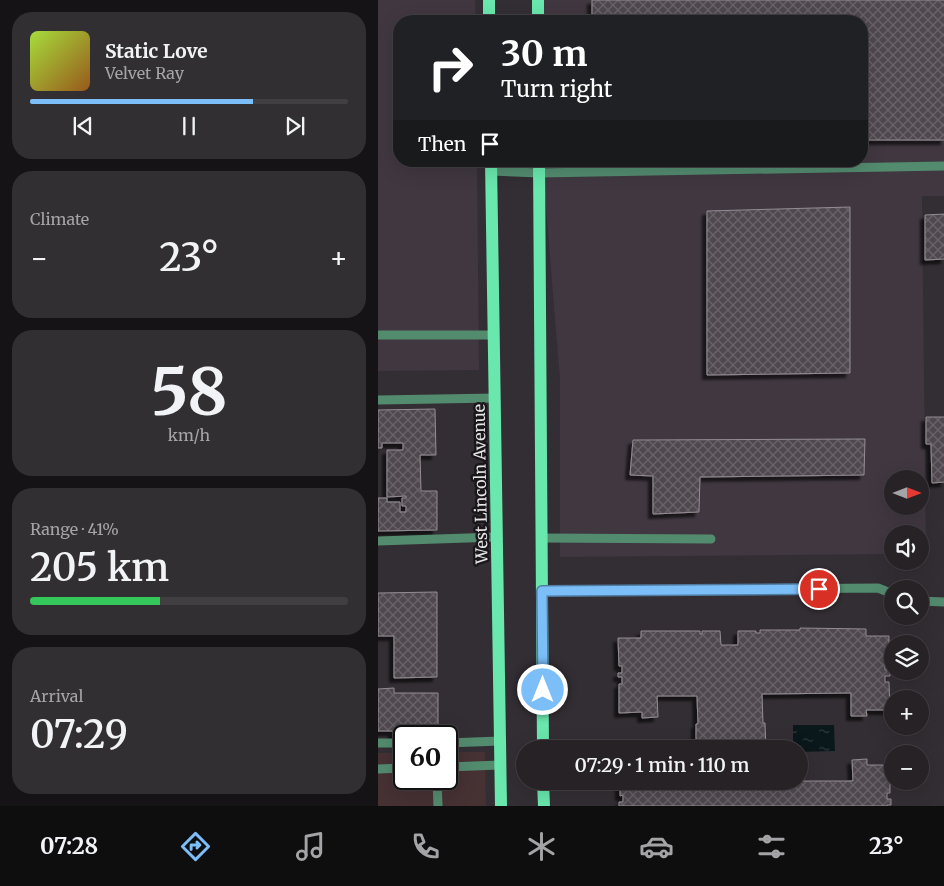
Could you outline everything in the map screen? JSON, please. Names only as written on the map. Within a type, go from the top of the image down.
[{"type":"main road","points":[[489,0],[489,15]]},
{"type":"main road","points":[[538,0],[538,15]]},
{"type":"main road","name":"West Lincoln Avenue","points":[[491,167],[500,806]]},
{"type":"main road","points":[[539,167],[543,740]]},
{"type":"main road","points":[[543,790],[544,806]]},
{"type":"lane","points":[[868,166],[944,166]]},
{"type":"lane","points":[[378,335],[494,335]]},
{"type":"lane","points":[[378,400],[495,398]]},
{"type":"lane","points":[[378,541],[497,537]]},
{"type":"lane","points":[[541,538],[711,539]]},
{"type":"lane","points":[[542,591],[878,588],[884,590]]},
{"type":"lane","points":[[929,601],[944,602]]},
{"type":"lane","points":[[458,743],[500,741]]},
{"type":"lane","points":[[378,743],[393,743]]},
{"type":"lane","points":[[458,766],[500,765]]},
{"type":"lane","points":[[378,768],[393,768]]},
{"type":"lane","points":[[437,790],[438,806]]},
{"type":"shaded area","points":[[378,0],[475,0],[476,15],[393,15],[393,167],[477,167],[479,370],[378,371]]},
{"type":"shaded area","points":[[544,0],[944,0],[944,196],[922,196],[925,470],[884,470],[884,515],[926,515],[926,525],[884,525],[884,554],[560,557],[560,379],[545,196],[545,167],[868,167],[868,15],[544,15]]},
{"type":"shaded area","points":[[458,752],[485,752],[486,806],[378,806],[378,753],[393,753],[393,790],[458,790]]},
{"type":"water","points":[[793,725],[834,725],[835,751],[808,752],[808,740],[793,740]]},
{"type":"building","points":[[592,0],[945,0],[945,140],[868,140],[868,15],[592,15]]},
{"type":"building","points":[[850,207],[850,373],[707,375],[707,211]]},
{"type":"building","points":[[945,214],[945,259],[925,260],[925,215]]},
{"type":"building","points":[[435,409],[436,455],[420,455],[421,491],[437,491],[437,530],[378,531],[378,498],[387,498],[387,502],[400,502],[400,512],[406,512],[406,506],[402,506],[402,498],[406,498],[406,496],[387,497],[387,450],[403,450],[403,443],[382,443],[382,448],[378,448],[378,410]]},
{"type":"building","points":[[926,417],[945,417],[945,482],[932,483],[931,444],[926,444]]},
{"type":"building","points":[[865,439],[864,475],[700,477],[699,512],[653,514],[653,476],[630,475],[633,440]]},
{"type":"building","points":[[437,592],[437,677],[394,678],[394,636],[378,636],[378,593]]},
{"type":"building","points":[[800,628],[866,629],[866,636],[884,636],[884,680],[889,682],[889,690],[884,690],[884,710],[866,710],[867,716],[851,716],[851,693],[762,694],[766,740],[696,740],[696,724],[698,724],[697,696],[657,696],[658,717],[642,718],[642,712],[619,713],[619,684],[622,684],[622,677],[618,677],[618,673],[622,673],[622,666],[619,666],[618,638],[641,638],[641,631],[700,631],[700,634],[702,634],[702,631],[720,631],[721,645],[738,645],[738,631],[756,631],[756,633],[760,633],[760,630],[800,630]]},
{"type":"building","points":[[394,688],[394,693],[438,693],[438,725],[393,725],[393,731],[378,731],[378,689]]},
{"type":"building","points":[[867,759],[867,765],[884,765],[884,790],[890,790],[890,793],[887,793],[887,799],[891,799],[891,805],[619,806],[619,802],[623,802],[623,795],[620,796],[620,790],[808,790],[808,781],[853,781],[852,760]]},
{"type":"route","points":[[543,690],[542,591],[819,589]]}]
